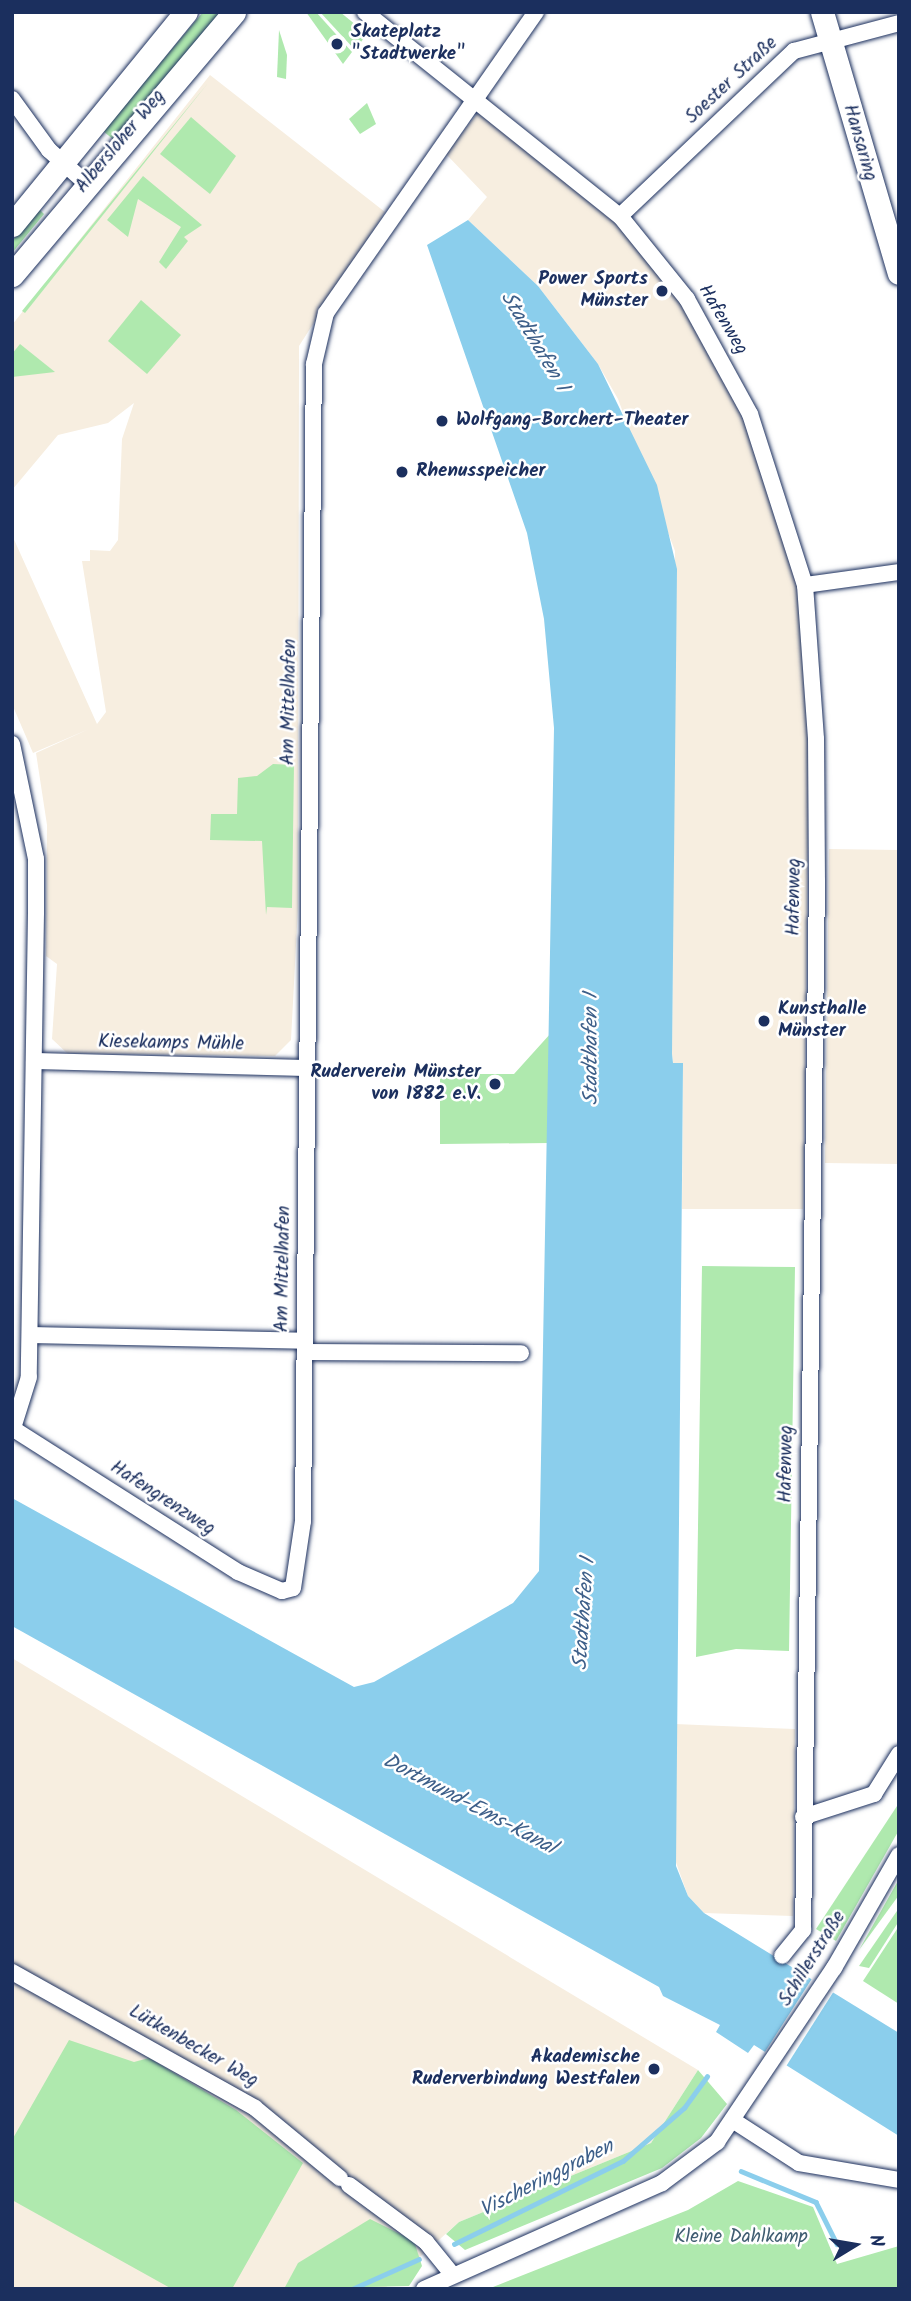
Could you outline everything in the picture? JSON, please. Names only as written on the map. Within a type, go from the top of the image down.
[{"type":"main road","name":"Albersloher Weg","points":[[12,225],[186,12]]},
{"type":"main road","name":"Albersloher Weg","points":[[12,275],[234,12]]},
{"type":"main road","name":"Hansaring","points":[[822,12],[890,215],[899,273]]},
{"type":"street","name":"Hafenweg","points":[[365,12],[620,216],[687,299],[750,414],[805,585],[816,739],[817,889],[803,1930],[782,1956]]},
{"type":"street","name":"Am Mittelhafen","points":[[293,1588],[301,1563],[305,1346],[314,364],[326,313],[471,98],[536,12]]},
{"type":"street","name":"Soester Straße","points":[[620,216],[794,51],[829,37],[899,23]]},
{"type":"street","points":[[12,99],[63,164],[87,184]]},
{"type":"street","points":[[805,585],[899,572]]},
{"type":"street","points":[[12,744],[36,859],[30,1335],[27,1398],[12,1428]]},
{"type":"street","name":"Kiesekamps Mühle","points":[[34,1061],[307,1068]]},
{"type":"street","points":[[30,1335],[305,1346]]},
{"type":"street","name":"Am Mittelhafen","points":[[305,1346],[521,1353]]},
{"type":"street","name":"Hafengrenzweg","points":[[12,1428],[238,1573],[282,1591],[293,1588]]},
{"type":"street","points":[[803,1817],[874,1794],[899,1754]]},
{"type":"street","name":"Schillerstraße","points":[[734,2121],[834,1968],[899,1856]]},
{"type":"street","name":"Lütkenbecker Weg","points":[[12,1972],[235,2095],[344,2182],[426,2242],[451,2273]]},
{"type":"street","points":[[425,2289],[451,2273],[663,2183],[734,2121],[799,2163],[899,2180]]},
{"type":"shaded area","points":[[210,75],[385,212],[299,346],[298,907],[291,1040],[275,1056],[67,1053],[52,1039],[57,964],[46,956],[47,825],[36,753],[89,729],[33,753],[12,704],[12,535],[97,724],[106,712],[82,561],[90,561],[90,550],[110,551],[118,540],[122,439],[134,403],[108,423],[58,435],[12,490],[12,325]]},
{"type":"shaded area","points":[[480,110],[616,223],[687,311],[736,402],[769,483],[798,586],[809,752],[803,1209],[682,1209],[683,1063],[673,1063],[672,1054],[675,551],[618,399],[598,364],[538,286],[468,220],[487,197],[446,154]]},
{"type":"shaded area","points":[[829,849],[899,850],[899,1164],[825,1163]]},
{"type":"shaded area","points":[[12,1658],[698,2070],[651,2143],[459,2222],[384,2289],[12,2289]]},
{"type":"shaded area","points":[[675,1724],[795,1729],[793,1916],[704,1913],[688,1896],[673,1854]]},
{"type":"green space","points":[[203,12],[222,12],[114,140],[103,131]]},
{"type":"green space","name":"Skateplatz \"Stadtwerke\"","points":[[306,12],[316,12],[352,52],[343,64]]},
{"type":"green space","points":[[320,12],[340,12],[367,34],[355,50]]},
{"type":"green space","points":[[279,30],[287,55],[286,79],[277,77]]},
{"type":"green space","points":[[208,83],[25,313],[22,311]]},
{"type":"green space","points":[[367,103],[376,124],[360,134],[349,119]]},
{"type":"green space","points":[[191,117],[236,156],[210,194],[160,154]]},
{"type":"green space","points":[[143,176],[202,225],[184,237],[188,241],[166,269],[159,262],[181,227],[138,199],[128,237],[107,220]]},
{"type":"green space","points":[[39,209],[44,214],[12,253],[12,241]]},
{"type":"green space","points":[[141,300],[181,335],[147,374],[108,341]]},
{"type":"green space","points":[[20,344],[55,372],[12,377],[12,354]]},
{"type":"green space","points":[[273,764],[294,765],[292,908],[267,907],[266,915],[262,841],[210,840],[211,814],[237,814],[238,778],[257,776]]},
{"type":"green space","name":"Ruderverein Münster von 1882 e.V.","points":[[551,1033],[549,1143],[440,1144],[440,1074],[514,1074]]},
{"type":"green space","points":[[702,1266],[795,1267],[789,1651],[736,1649],[696,1657]]},
{"type":"green space","points":[[899,1803],[899,1830],[836,1941],[816,1929]]},
{"type":"green space","points":[[899,1879],[899,1895],[859,1950]]},
{"type":"green space","points":[[899,1908],[899,1921],[869,1968],[859,1966]]},
{"type":"green space","points":[[899,1926],[899,2004],[863,1981]]},
{"type":"green space","points":[[69,2040],[134,2062],[149,2058],[236,2110],[303,2163],[232,2289],[172,2289],[12,2200],[12,2140]]},
{"type":"green space","points":[[698,2070],[727,2104],[701,2138],[662,2168],[465,2250],[446,2234],[459,2222],[651,2143]]},
{"type":"green space","name":"Kleine Dahlkamp","points":[[738,2181],[813,2207],[837,2264],[899,2246],[899,2289],[488,2289],[688,2210]]},
{"type":"green space","points":[[370,2219],[414,2241],[422,2266],[409,2286],[284,2289],[298,2263]]},
{"type":"water","points":[[468,220],[538,286],[598,364],[657,485],[677,569],[672,1054],[673,1063],[683,1063],[676,1866],[688,1896],[704,1913],[899,2033],[899,2136],[754,2045],[748,2053],[716,2032],[720,2025],[663,1996],[659,1987],[12,1626],[12,1498],[354,1687],[374,1682],[513,1603],[539,1571],[554,728],[544,619],[527,533],[427,245]]},
{"type":"pier","points":[[813,1977],[834,1991],[785,2068],[763,2055]]},
{"type":"waterway","name":"Vischeringgraben","points":[[454,2244],[623,2161],[684,2108],[707,2076]]},
{"type":"waterway","points":[[741,2171],[816,2202],[837,2244]]},
{"type":"waterway","name":"Vischeringgraben","points":[[352,2289],[419,2259]]},
{"type":"place","name":"Skateplatz \"Stadtwerke\"","points":[[337,44]]},
{"type":"place","name":"Power Sports Münster","points":[[662,291]]},
{"type":"place","name":"Wolfgang-Borchert-Theater","points":[[442,421]]},
{"type":"place","name":"Rhenusspeicher","points":[[402,472]]},
{"type":"place","name":"Kunsthalle Münster","points":[[764,1021]]},
{"type":"place","name":"Ruderverein Münster von 1882 e.V.","points":[[495,1084]]},
{"type":"place","name":"Akademische Ruderverbindung Westfalen","points":[[654,2069]]},
{"type":"water label","name":"Stadthafen 1","points":[[534,342]]},
{"type":"water label","name":"Stadthafen 1","points":[[592,1049]]},
{"type":"water label","name":"Stadthafen 1","points":[[585,1614]]},
{"type":"water label","name":"Dortmund-Ems-Kanal","points":[[469,1805]]}]
